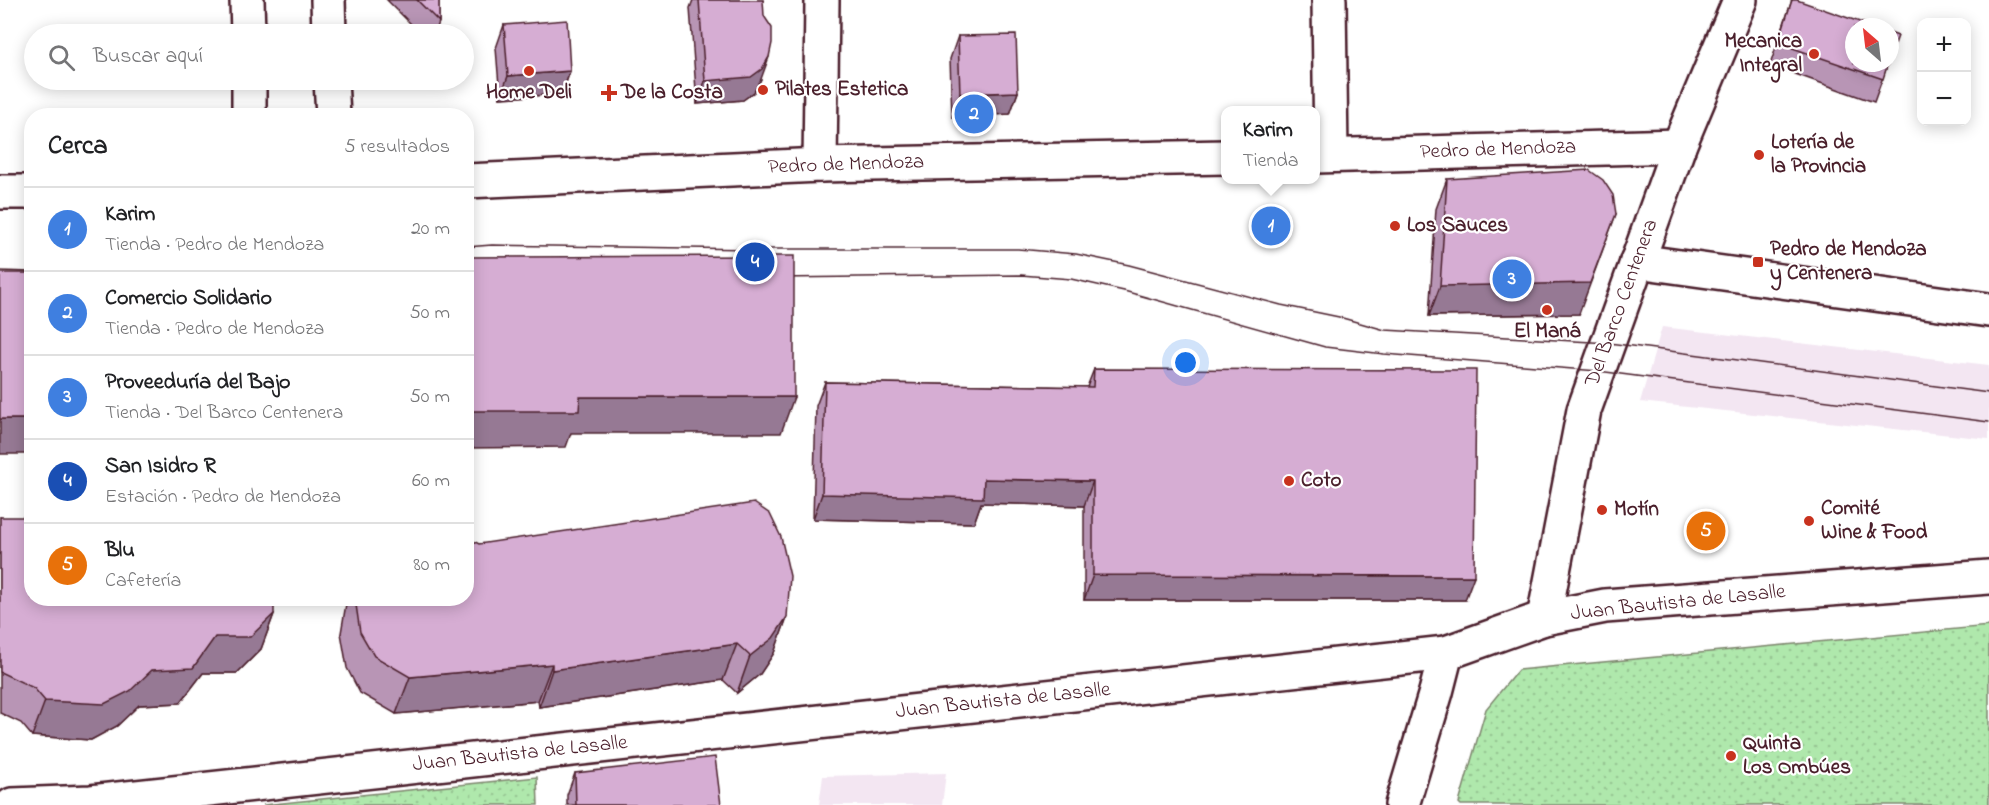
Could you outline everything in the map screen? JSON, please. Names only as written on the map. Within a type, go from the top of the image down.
[{"type":"street","points":[[247,0],[248,24]]},
{"type":"street","points":[[328,0],[329,24]]},
{"type":"street","points":[[820,165],[822,0]]},
{"type":"street","points":[[1323,156],[1329,0]]},
{"type":"street","name":"Del Barco Centenera","points":[[1544,618],[1584,410],[1679,146],[1740,0]]},
{"type":"street","points":[[249,90],[249,108]]},
{"type":"street","points":[[332,90],[333,108]]},
{"type":"street","name":"Pedro de Mendoza","points":[[1323,156],[1679,146]]},
{"type":"street","name":"Pedro de Mendoza","points":[[474,181],[820,165],[1221,157]]},
{"type":"street","points":[[0,192],[24,192]]},
{"type":"street","points":[[1636,261],[1989,310]]},
{"type":"street","name":"Juan Bautista de Lasalle","points":[[12,805],[91,803],[1446,653],[1544,618],[1605,606],[1989,577]]},
{"type":"street","points":[[1402,805],[1446,653]]},
{"type":"shaded area","points":[[1662,327],[1989,365],[1989,439],[1640,402]]},
{"type":"shaded area","points":[[946,773],[942,805],[819,805],[823,776]]},
{"type":"green space","name":"Quinta Los Ombúes","points":[[1989,626],[1989,805],[1461,805],[1459,803],[1486,709],[1518,670]]},
{"type":"green space","points":[[537,777],[538,805],[263,805]]},
{"type":"building","points":[[417,0],[439,0],[439,22]]},
{"type":"building","points":[[699,0],[763,0],[764,16],[772,28],[772,43],[769,57],[762,69],[751,77],[705,81]]},
{"type":"building","points":[[1792,0],[1848,18],[1845,18],[1845,66],[1778,43]]},
{"type":"building","points":[[567,20],[570,71],[508,76],[504,25]]},
{"type":"building","points":[[1016,35],[1018,92],[960,94],[958,36]]},
{"type":"building","points":[[1863,72],[1885,72],[1883,79]]},
{"type":"building","points":[[1589,170],[1603,180],[1613,195],[1616,214],[1590,283],[1440,286],[1447,179]]},
{"type":"building","points":[[794,256],[794,397],[580,397],[579,411],[474,411],[474,257]]},
{"type":"building","points":[[0,273],[24,273],[24,419],[0,419]]},
{"type":"building","points":[[1094,369],[1476,370],[1474,576],[1093,575],[1093,481],[984,479],[983,498],[822,494],[825,382],[1093,387]]},
{"type":"building","points":[[754,503],[770,514],[781,537],[790,576],[787,617],[773,638],[750,656],[737,644],[552,670],[552,664],[410,677],[374,656],[360,632],[356,606],[474,606],[474,541],[479,544]]},
{"type":"building","points":[[0,517],[24,517],[24,606],[274,606],[274,614],[250,637],[215,637],[193,668],[152,670],[130,691],[104,704],[45,701],[34,688],[0,672]]},
{"type":"building","points":[[715,757],[721,805],[576,805],[575,773]]},
{"type":"tram line","points":[[474,246],[1018,249],[1076,254],[1129,265],[1385,330],[1609,343],[1989,393]]},
{"type":"tram line","points":[[0,271],[24,272]]},
{"type":"tram line","points":[[778,278],[1021,275],[1071,279],[1124,291],[1325,347],[1384,354],[1598,371],[1989,422]]},
{"type":"place","name":"Mecanica Integral","points":[[1814,54]]},
{"type":"place","name":"Home Deli","points":[[529,71]]},
{"type":"place","name":"Pilates Estetica","points":[[763,90]]},
{"type":"place","name":"De la Costa","points":[[609,93]]},
{"type":"place","name":"Comercio Solidario","points":[[974,114]]},
{"type":"place","name":"Lotería de la Provincia","points":[[1759,155]]},
{"type":"place","name":"Karim","points":[[1271,226]]},
{"type":"place","name":"Los Sauces","points":[[1395,226]]},
{"type":"place","name":"San Isidro R","points":[[755,262]]},
{"type":"place","name":"Pedro de Mendoza y Centenera","points":[[1758,262]]},
{"type":"place","name":"Proveeduría del Bajo","points":[[1512,279]]},
{"type":"place","name":"El Maná","points":[[1547,310]]},
{"type":"place","name":"Coto","points":[[1289,481]]},
{"type":"place","name":"Motín","points":[[1602,510]]},
{"type":"place","name":"Comité Wine & Food","points":[[1809,521]]},
{"type":"place","name":"Blu","points":[[1706,531]]},
{"type":"place","name":"Quinta Los Ombúes","points":[[1731,756]]}]
